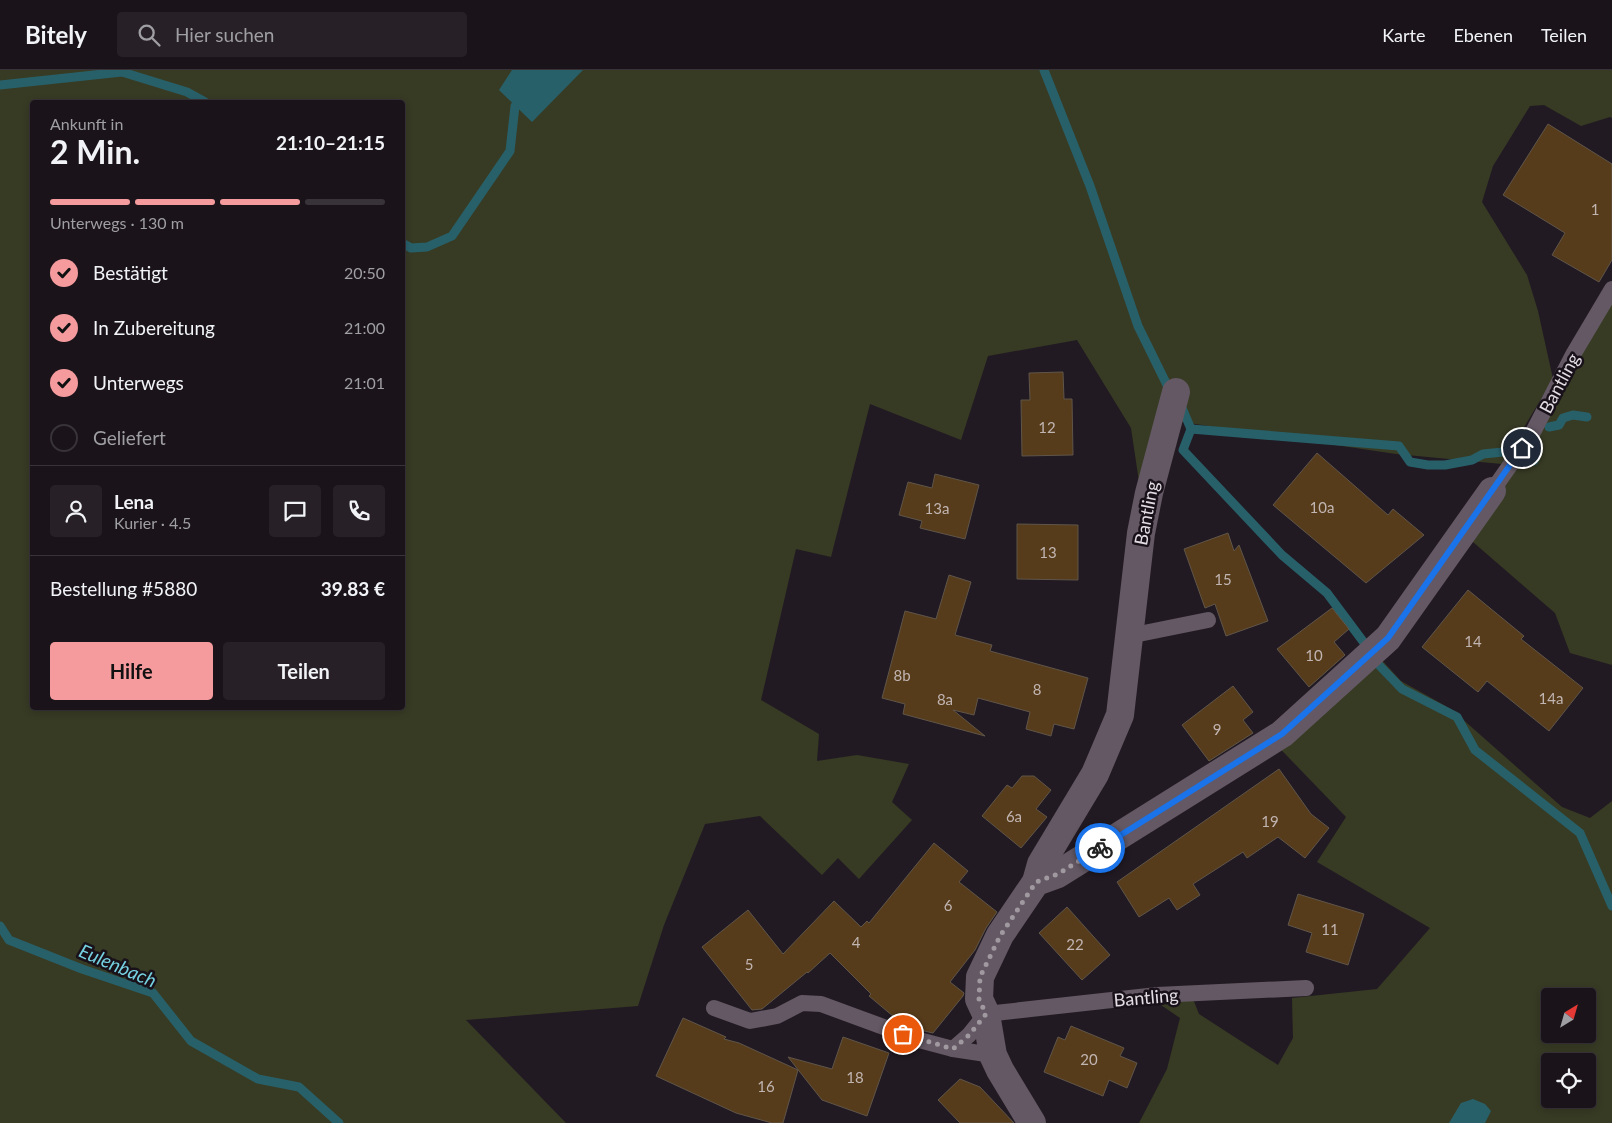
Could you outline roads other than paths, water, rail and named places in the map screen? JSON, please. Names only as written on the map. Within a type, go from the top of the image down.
[{"type":"street","name":"Bantling","points":[[1032,1123],[993,1055],[986,1014],[979,999],[980,977],[1000,936],[1036,882],[1041,864],[1096,774],[1120,715],[1145,509],[1176,392]]},
{"type":"street","name":"Bantling","points":[[1036,882],[1058,874],[1282,734],[1388,638],[1492,491]]},
{"type":"lane","name":"Bantling","points":[[1492,491],[1532,434],[1574,353],[1612,289]]},
{"type":"lane","points":[[1129,636],[1208,620]]},
{"type":"lane","name":"Bantling","points":[[986,1014],[1157,995],[1306,988]]},
{"type":"lane","points":[[714,1008],[750,1021],[777,1016],[802,1003],[821,1004],[919,1040],[953,1049],[993,1055]]},
{"type":"lane","points":[[953,1049],[969,1035],[986,1014]]},
{"type":"water","points":[[512,70],[583,70],[532,122],[499,90]]},
{"type":"water","points":[[1473,1099],[1485,1104],[1491,1111],[1485,1123],[1449,1123],[1461,1103]]},
{"type":"waterway","points":[[1044,70],[1090,186],[1138,326],[1168,387]]},
{"type":"waterway","points":[[0,85],[122,72],[187,92],[201,100]]},
{"type":"waterway","points":[[405,245],[411,248],[427,247],[452,236],[510,151],[515,106],[521,98]]},
{"type":"waterway","points":[[1182,408],[1191,429],[1183,450],[1282,555],[1327,593],[1365,644]]},
{"type":"waterway","points":[[1549,427],[1559,425],[1563,418],[1573,415],[1587,417]]},
{"type":"waterway","points":[[1191,429],[1399,446],[1410,462],[1428,465],[1445,465],[1472,460],[1483,454],[1503,452]]},
{"type":"waterway","points":[[1529,458],[1534,461]]},
{"type":"waterway","points":[[1377,663],[1402,689],[1457,717],[1475,750],[1580,833],[1612,906]]},
{"type":"waterway","name":"Eulenbach","points":[[0,926],[9,940],[82,969],[153,993],[191,1041],[258,1079],[299,1087],[339,1123]]}]
